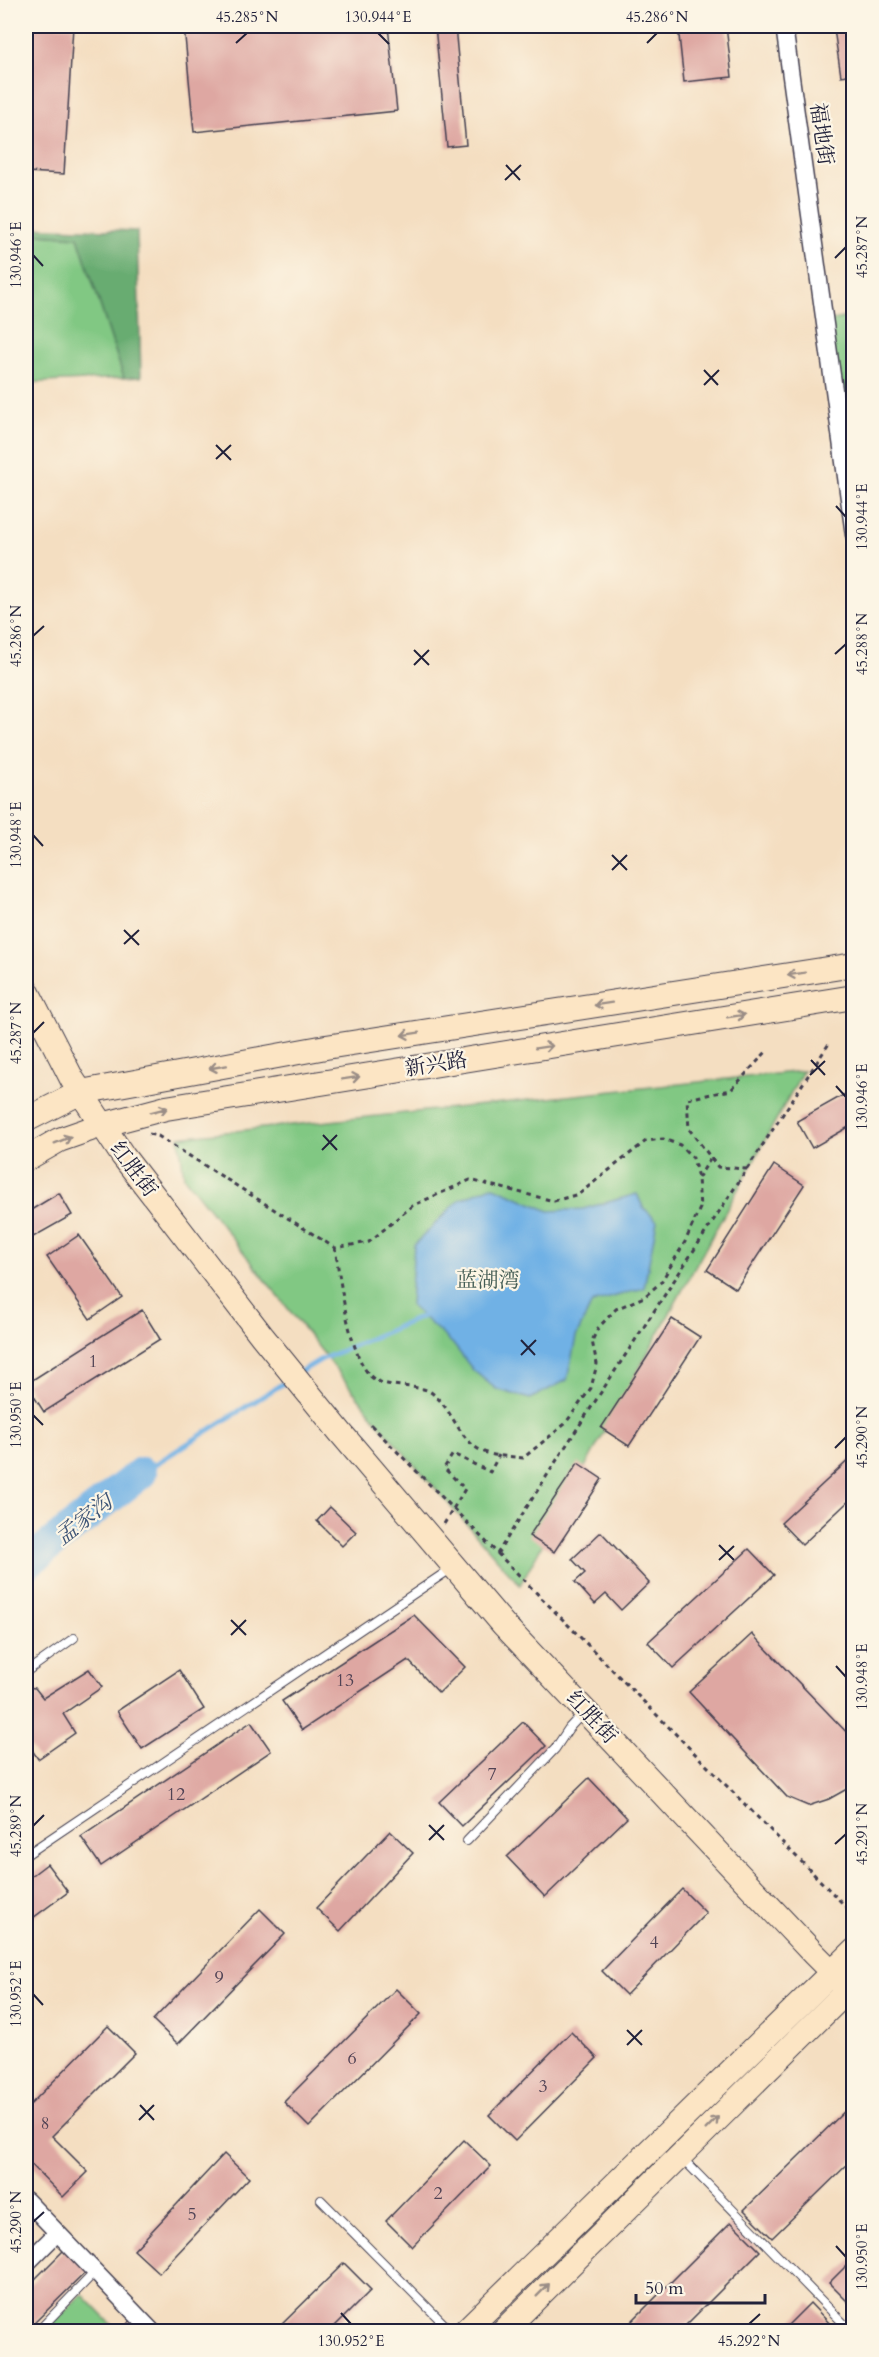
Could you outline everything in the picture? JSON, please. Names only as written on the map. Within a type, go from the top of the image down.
[{"type":"main road","name":"新兴路","points":[[26,1120],[81,1092],[326,1047],[854,965]]},
{"type":"main road","name":"红胜街","points":[[26,989],[72,1080],[123,1156],[262,1336],[340,1432],[504,1624],[848,1981]]},
{"type":"main road","name":"新兴路","points":[[26,1159],[59,1140],[102,1125],[166,1108],[854,997]]},
{"type":"main road","points":[[502,2331],[679,2155],[848,1981],[854,1951]]},
{"type":"main road","points":[[464,2331],[848,1981]]},
{"type":"street","name":"福地街","points":[[784,26],[854,535]]},
{"type":"street","points":[[26,2200],[153,2331]]},
{"type":"street","points":[[26,2264],[57,2233]]},
{"type":"lane","points":[[26,1855],[454,1566]]},
{"type":"lane","points":[[26,1671],[74,1638]]},
{"type":"lane","points":[[467,1841],[555,1749],[585,1710]]},
{"type":"lane","points":[[679,2155],[852,2331]]},
{"type":"lane","points":[[321,2200],[452,2331]]},
{"type":"lane","points":[[37,2331],[95,2272]]},
{"type":"path","points":[[497,1554],[561,1452],[830,1042]]},
{"type":"path","points":[[747,1169],[718,1167],[689,1129],[687,1099],[731,1090],[767,1051]]},
{"type":"path","points":[[147,1134],[158,1136],[335,1248],[369,1242],[412,1206],[470,1180],[554,1201],[579,1194],[646,1141],[663,1139],[680,1145],[693,1158],[698,1178],[700,1208],[685,1242],[661,1282],[644,1297],[616,1309],[598,1328],[592,1341],[597,1364],[591,1388],[565,1424],[523,1458],[486,1453],[467,1442],[447,1409],[430,1391],[393,1386],[373,1378],[362,1362],[346,1320],[335,1248]]},
{"type":"path","points":[[698,1178],[711,1158]]},
{"type":"path","points":[[371,1425],[854,1915]]},
{"type":"path","points":[[433,1541],[465,1490],[444,1468],[453,1454],[490,1472],[499,1455]]},
{"type":"green space","points":[[26,227],[137,231],[141,377],[124,378],[78,237],[26,233]]},
{"type":"green space","points":[[26,233],[78,237],[124,378],[26,383]]},
{"type":"green space","points":[[852,316],[853,453],[846,455],[828,321]]},
{"type":"green space","name":"蓝湖湾","points":[[803,1071],[520,1585],[384,1430],[184,1177],[179,1137]]},
{"type":"green space","points":[[82,2294],[113,2326],[107,2331],[43,2332]]},
{"type":"water","name":"蓝湖湾","points":[[492,1186],[549,1211],[583,1209],[637,1194],[643,1207],[657,1221],[644,1288],[592,1303],[576,1337],[567,1380],[530,1399],[496,1389],[473,1370],[453,1344],[410,1305],[414,1245],[459,1200]]},
{"type":"building","points":[[26,26],[73,26],[64,174],[26,172],[28,34],[26,34]]},
{"type":"building","points":[[184,26],[388,26],[397,111],[194,132]]},
{"type":"building","points":[[435,26],[455,26],[466,145],[447,147]]},
{"type":"building","points":[[678,26],[726,26],[732,77],[684,82]]},
{"type":"building","points":[[854,26],[854,74],[841,76],[834,29]]},
{"type":"building","points":[[854,1089],[854,1124],[812,1148],[797,1121]]},
{"type":"building","points":[[774,1165],[804,1185],[736,1289],[707,1270]]},
{"type":"building","points":[[59,1193],[72,1215],[26,1241],[26,1213]]},
{"type":"building","points":[[79,1235],[122,1297],[90,1319],[47,1257]]},
{"type":"building","points":[[142,1310],[160,1339],[44,1412],[26,1384]]},
{"type":"building","points":[[672,1319],[700,1337],[629,1446],[601,1428]]},
{"type":"building","points":[[854,1455],[854,1496],[802,1545],[781,1523]]},
{"type":"building","points":[[578,1463],[602,1479],[554,1552],[529,1536]]},
{"type":"building","points":[[330,1507],[356,1532],[342,1546],[317,1521]]},
{"type":"building","points":[[601,1532],[649,1583],[621,1610],[606,1594],[595,1604],[575,1582],[585,1573],[572,1559]]},
{"type":"building","points":[[749,1549],[774,1575],[673,1668],[648,1642]]},
{"type":"building","points":[[414,1615],[465,1667],[439,1693],[408,1660],[302,1730],[282,1701]]},
{"type":"building","points":[[752,1634],[854,1740],[854,1785],[829,1799],[808,1806],[787,1797],[689,1692]]},
{"type":"building","points":[[89,1669],[102,1687],[63,1714],[75,1733],[38,1759],[26,1741],[26,1687],[35,1688],[43,1698]]},
{"type":"building","points":[[179,1670],[204,1709],[142,1749],[117,1711]]},
{"type":"building","points":[[251,1722],[271,1751],[101,1866],[81,1837]]},
{"type":"building","points":[[523,1722],[546,1746],[462,1826],[439,1802]]},
{"type":"building","points":[[589,1778],[627,1818],[545,1897],[507,1857]]},
{"type":"building","points":[[390,1831],[413,1853],[340,1931],[316,1908]]},
{"type":"building","points":[[47,1864],[68,1892],[26,1923],[26,1880]]},
{"type":"building","points":[[682,1889],[706,1913],[626,1995],[602,1971]]},
{"type":"building","points":[[260,1909],[285,1934],[178,2044],[153,2020]]},
{"type":"building","points":[[396,1989],[421,2014],[309,2127],[284,2102]]},
{"type":"building","points":[[108,2026],[135,2053],[52,2136],[88,2172],[63,2197],[26,2159],[26,2109]]},
{"type":"building","points":[[571,2032],[597,2058],[515,2141],[489,2115]]},
{"type":"building","points":[[854,2102],[854,2158],[772,2238],[744,2210]]},
{"type":"building","points":[[464,2140],[491,2166],[412,2247],[386,2221]]},
{"type":"building","points":[[224,2154],[249,2178],[159,2273],[134,2250]]},
{"type":"building","points":[[731,2222],[760,2251],[679,2332],[621,2332]]},
{"type":"building","points":[[67,2247],[89,2269],[26,2331],[26,2288]]},
{"type":"building","points":[[854,2258],[854,2303],[851,2305],[829,2283]]},
{"type":"building","points":[[344,2263],[371,2290],[329,2332],[274,2332]]},
{"type":"building","points":[[810,2303],[834,2328],[831,2332],[781,2332]]},
{"type":"building","points":[[135,2316],[150,2332],[119,2332]]},
{"type":"waterway","points":[[300,1372],[320,1360],[428,1314]]},
{"type":"waterway","points":[[141,1473],[290,1379]]},
{"type":"waterway","name":"孟家沟","points":[[26,1564],[141,1473]]}]
